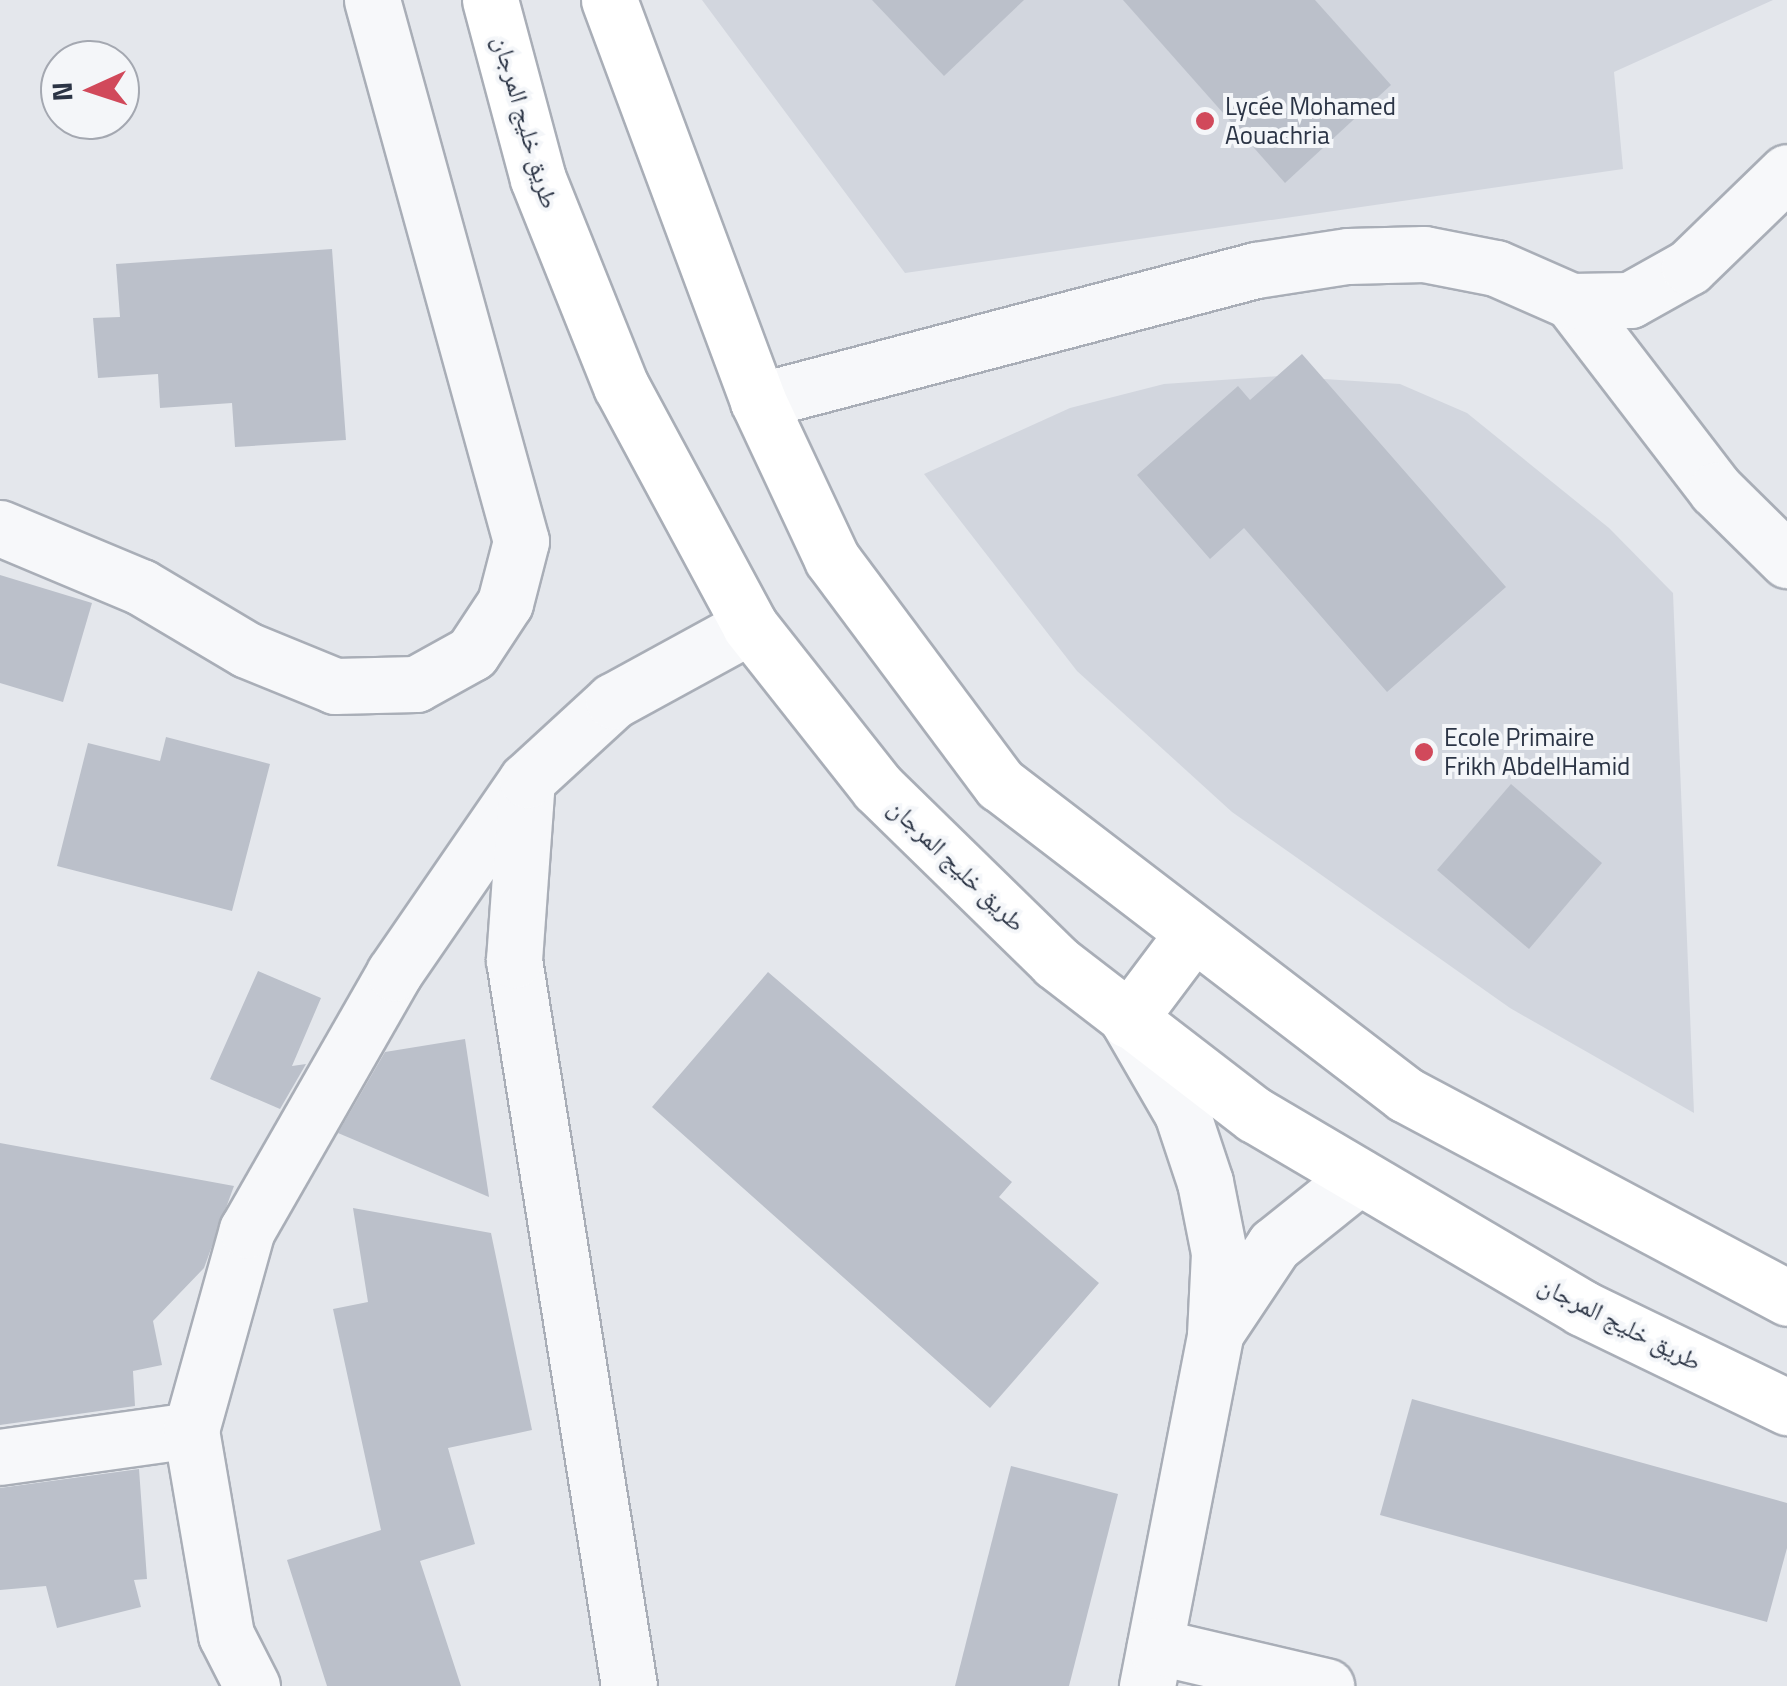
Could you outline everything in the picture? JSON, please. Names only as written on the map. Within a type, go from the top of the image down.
[{"type":"main road","name":"طريق خليج المرجان","points":[[490,0],[538,179],[622,386],[750,626],[878,788],[1056,962],[1255,1116],[1582,1308],[1787,1408]]},
{"type":"main road","points":[[609,0],[758,401],[832,559],[1000,784],[1192,936],[1406,1095],[1787,1298]]},
{"type":"main road","points":[[1128,1020],[1192,936]]},
{"type":"street","points":[[0,528],[141,587],[247,650],[335,686],[416,684],[472,653],[505,603],[521,540],[372,0]]},
{"type":"street","points":[[758,401],[1256,270],[1348,256],[1424,254],[1496,268],[1571,301],[1630,300],[1689,267],[1787,172]]},
{"type":"street","points":[[1571,301],[1716,490],[1787,560]]},
{"type":"street","points":[[252,1686],[226,1635],[191,1430],[247,1230],[394,974],[527,780],[612,701],[750,626]]},
{"type":"street","points":[[527,780],[514,960],[629,1686]]},
{"type":"street","points":[[1128,1020],[1182,1113],[1206,1182],[1219,1253],[1214,1336],[1151,1666],[1326,1686]]},
{"type":"street","points":[[1214,1336],[1274,1245],[1359,1177]]},
{"type":"street","points":[[0,1457],[191,1430]]},
{"type":"shaded area","name":"Lycée Mohamed Aouachria","points":[[702,0],[1773,0],[1614,72],[1623,169],[905,273]]},
{"type":"shaded area","name":"Ecole Primaire Frikh AbdelHamid","points":[[1279,376],[1400,384],[1467,413],[1609,528],[1673,593],[1694,1113],[1510,1008],[1232,812],[1077,671],[924,474],[1070,408],[1164,384]]},
{"type":"building","points":[[872,0],[1024,0],[944,76]]},
{"type":"building","points":[[1123,0],[1315,0],[1391,85],[1285,183]]},
{"type":"building","points":[[332,249],[346,440],[235,447],[232,403],[160,408],[158,374],[98,378],[93,318],[120,317],[116,264]]},
{"type":"building","points":[[1302,354],[1506,587],[1387,692],[1244,528],[1210,559],[1137,475],[1238,386],[1250,400]]},
{"type":"building","points":[[0,575],[92,603],[63,702],[0,683]]},
{"type":"building","points":[[166,737],[270,764],[232,911],[57,866],[88,743],[160,761]]},
{"type":"building","points":[[1511,784],[1602,863],[1529,949],[1437,870]]},
{"type":"building","points":[[258,971],[321,998],[292,1066],[306,1064],[280,1109],[210,1079]]},
{"type":"building","points":[[768,972],[1012,1182],[999,1197],[1099,1283],[990,1408],[652,1107]]},
{"type":"building","points":[[465,1039],[489,1197],[338,1133],[385,1052]]},
{"type":"building","points":[[0,1143],[234,1186],[204,1268],[153,1321],[162,1365],[133,1371],[135,1406],[0,1425]]},
{"type":"building","points":[[353,1208],[491,1233],[532,1430],[448,1448],[475,1544],[420,1561],[461,1686],[327,1686],[287,1560],[381,1530],[333,1309],[368,1302]]},
{"type":"building","points":[[1412,1399],[1787,1503],[1787,1548],[1767,1622],[1380,1515]]},
{"type":"building","points":[[1011,1466],[1118,1494],[1069,1686],[955,1686]]},
{"type":"building","points":[[139,1469],[147,1579],[134,1580],[141,1607],[57,1628],[46,1586],[0,1590],[0,1488]]},
{"type":"place","name":"Lycée Mohamed Aouachria","points":[[1205,121]]},
{"type":"place","name":"Ecole Primaire Frikh AbdelHamid","points":[[1424,752]]}]
